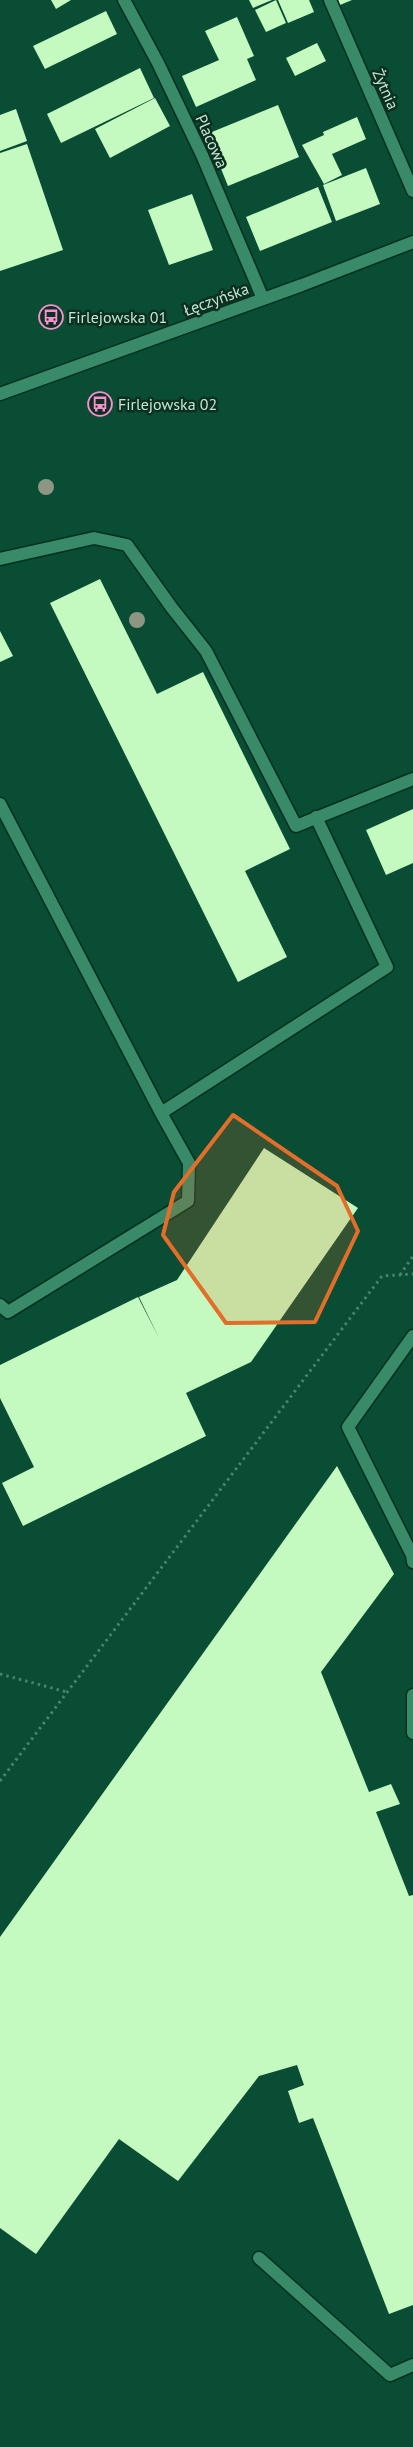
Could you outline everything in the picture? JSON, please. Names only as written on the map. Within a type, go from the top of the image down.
[{"type":"street","name":"Placowa","points":[[124,0],[158,63],[202,155],[263,299]]},
{"type":"street","name":"Żytnia","points":[[330,0],[413,191]]},
{"type":"street","name":"Łęczyńska","points":[[0,394],[263,299],[410,243]]},
{"type":"street","points":[[410,243],[413,256]]},
{"type":"street","points":[[0,559],[94,538],[127,545],[172,608],[206,651],[296,826],[316,816],[413,779]]},
{"type":"street","points":[[0,804],[189,1163],[188,1202],[8,1312],[0,1305]]},
{"type":"street","points":[[161,1113],[387,967],[316,816]]},
{"type":"street","points":[[413,1336],[348,1427],[412,1556],[413,1562]]},
{"type":"street","points":[[413,1695],[413,1733]]},
{"type":"street","points":[[258,2258],[390,2375],[413,2365]]},
{"type":"path","points":[[400,1275],[413,1256]]},
{"type":"path","points":[[0,1781],[382,1276],[413,1274]]},
{"type":"path","points":[[0,1674],[67,1692]]},
{"type":"highlighted area","points":[[233,1115],[337,1186],[358,1231],[315,1322],[226,1323],[163,1235],[174,1192]]},
{"type":"building","points":[[51,0],[71,0],[56,9]]},
{"type":"building","points":[[249,0],[272,0],[253,8]]},
{"type":"building","points":[[276,0],[286,23],[266,32],[255,10]]},
{"type":"building","points":[[278,0],[309,0],[314,12],[288,23]]},
{"type":"building","points":[[338,0],[352,0],[340,5]]},
{"type":"building","points":[[106,11],[117,34],[45,69],[33,46]]},
{"type":"building","points":[[237,17],[254,56],[247,59],[256,80],[196,107],[182,76],[219,60],[205,31]]},
{"type":"building","points":[[317,43],[326,61],[295,76],[286,58]]},
{"type":"building","points":[[140,68],[154,98],[61,143],[47,114]]},
{"type":"building","points":[[155,98],[170,126],[110,158],[95,129]]},
{"type":"building","points":[[278,105],[299,157],[228,186],[207,134]]},
{"type":"building","points":[[16,109],[27,141],[0,151],[0,115]]},
{"type":"building","points":[[357,117],[366,139],[332,154],[342,175],[324,184],[302,145],[324,135],[323,132]]},
{"type":"building","points":[[27,144],[63,250],[0,271],[0,153]]},
{"type":"building","points":[[366,168],[380,204],[336,221],[323,185]]},
{"type":"building","points":[[318,187],[332,222],[260,251],[246,217]]},
{"type":"building","points":[[192,194],[213,250],[169,265],[148,210]]},
{"type":"building","points":[[100,579],[157,694],[203,672],[290,849],[245,871],[287,957],[238,982],[50,603]]},
{"type":"building","points":[[0,631],[13,656],[0,662]]},
{"type":"building","points":[[413,809],[413,863],[386,875],[366,830]]},
{"type":"building","points":[[264,1148],[358,1208],[251,1362],[186,1393],[206,1436],[23,1526],[2,1483],[34,1467],[0,1398],[0,1365],[138,1297],[159,1338],[139,1297],[177,1280]]},
{"type":"building","points":[[337,1466],[394,1574],[321,1672],[369,1792],[391,1784],[400,1804],[376,1812],[409,1896],[413,1895],[413,2305],[389,2314],[313,2118],[299,2123],[288,2091],[304,2085],[297,2065],[259,2076],[178,2181],[119,2139],[36,2254],[0,2228],[0,1937]]},
{"type":"place","name":"Firlejowska 01","points":[[51,317]]},
{"type":"place","name":"Firlejowska 02","points":[[100,404]]}]
